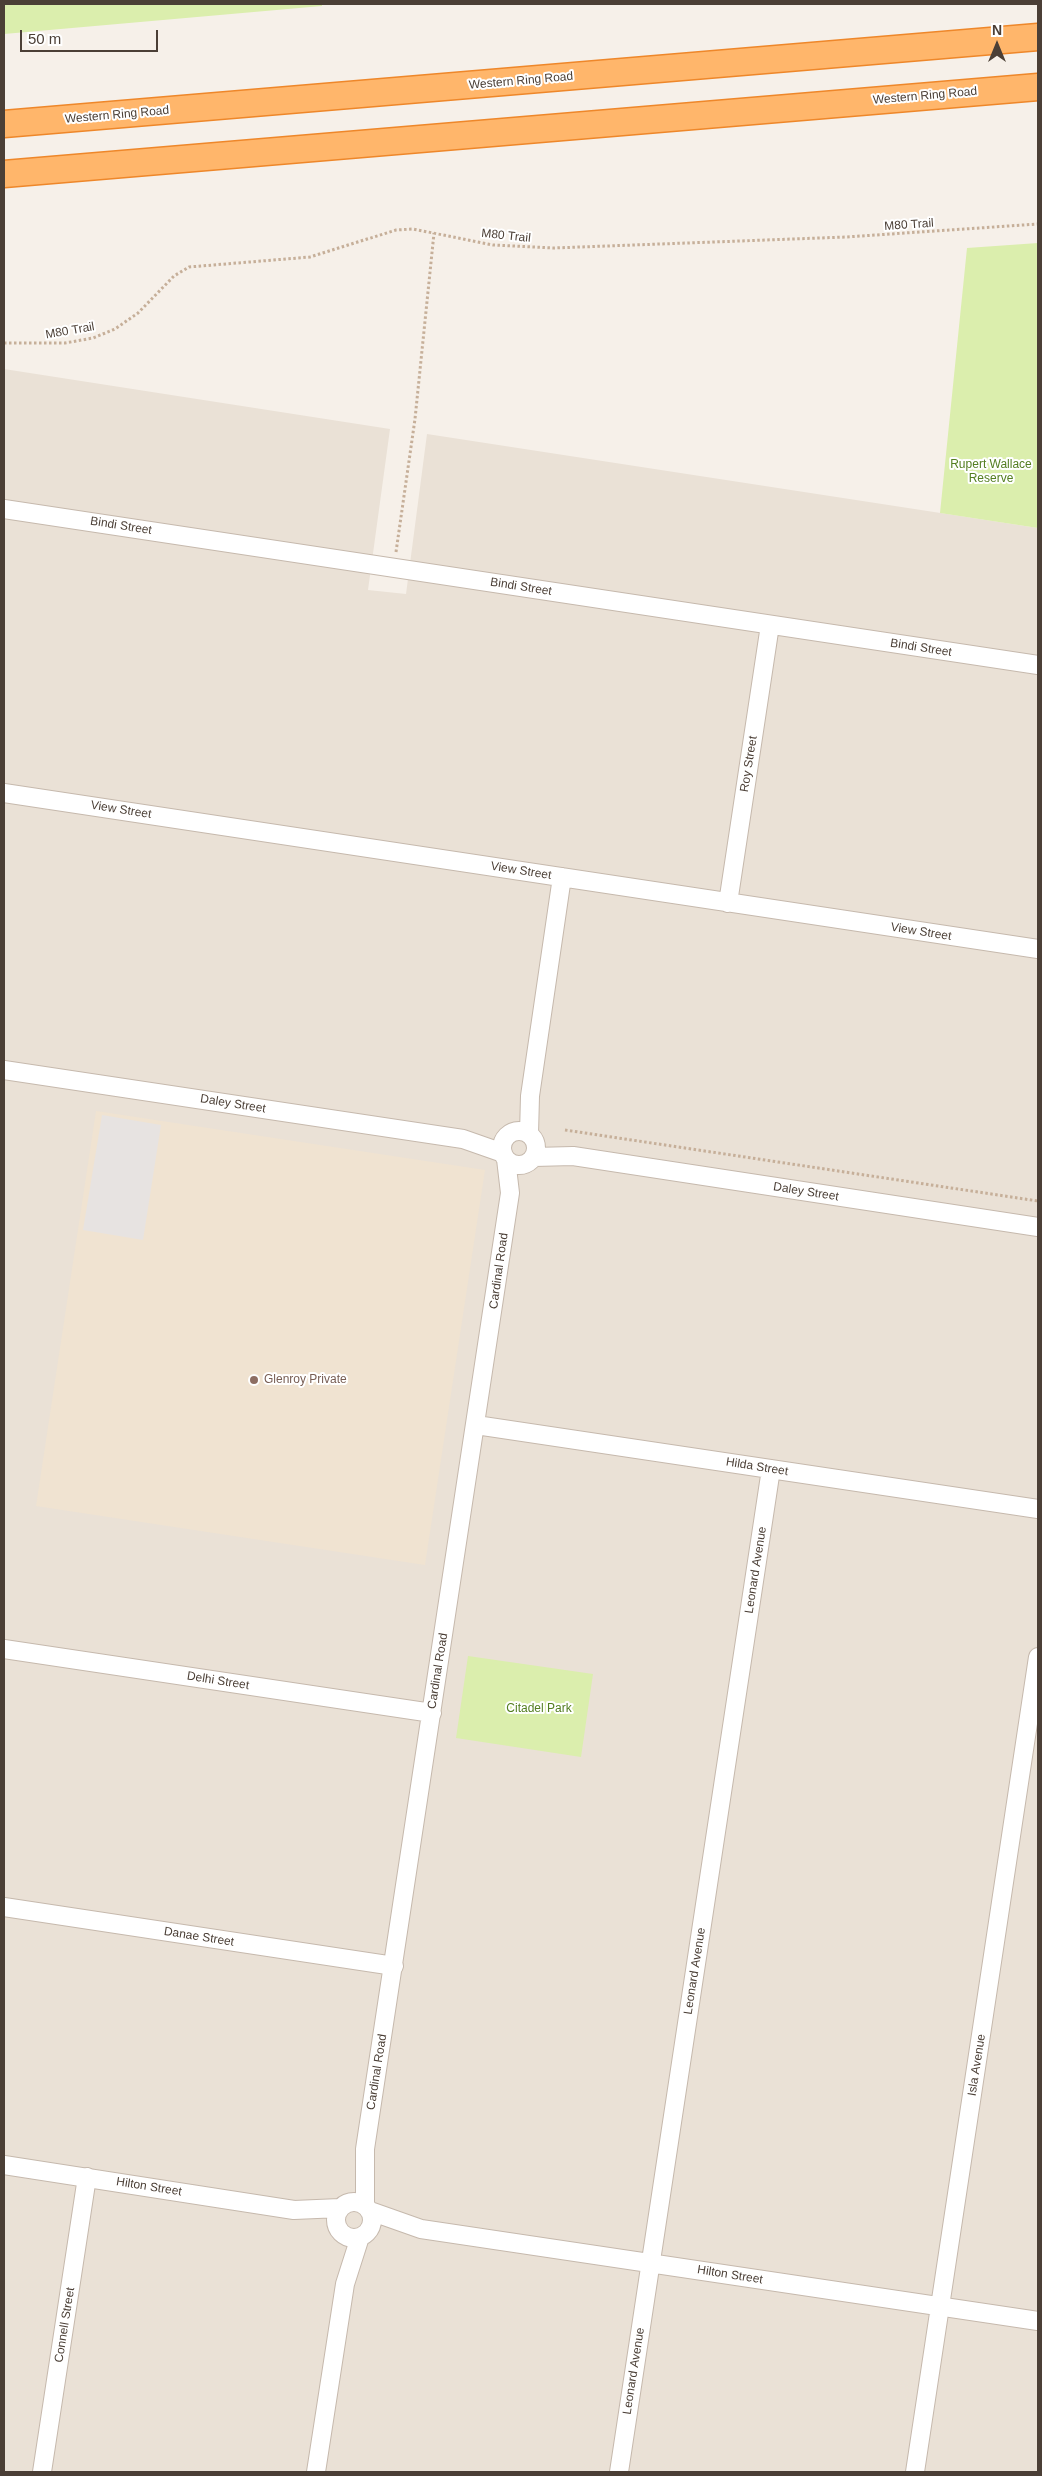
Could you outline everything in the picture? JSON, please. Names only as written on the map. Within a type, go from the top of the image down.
[{"type":"highway","name":"Western Ring Road","points":[[4,124],[1038,37]]},
{"type":"highway","name":"Western Ring Road","points":[[4,174],[1038,87]]},
{"type":"street","name":"Bindi Street","points":[[4,509],[1038,665]]},
{"type":"street","name":"Roy Street","points":[[728,903],[770,624]]},
{"type":"street","name":"View Street","points":[[4,793],[1038,949]]},
{"type":"street","name":"Cardinal Road","points":[[356,2207],[510,1193],[530,1096],[562,877]]},
{"type":"street","name":"Daley Street","points":[[4,1070],[1038,1227]]},
{"type":"street","name":"Hilda Street","points":[[476,1425],[1038,1509]]},
{"type":"street","name":"Leonard Avenue","points":[[619,2472],[771,1469]]},
{"type":"street","name":"Delhi Street","points":[[4,1649],[432,1713]]},
{"type":"street","name":"Isla Avenue","points":[[915,2472],[1038,1658]]},
{"type":"street","name":"Danae Street","points":[[4,1907],[394,1966]]},
{"type":"street","name":"Hilton Street","points":[[4,2165],[294,2210],[356,2207],[421,2229],[1038,2321]]},
{"type":"street","name":"Connell Street","points":[[42,2472],[87,2177]]},
{"type":"street","points":[[316,2472],[344,2284],[364,2234],[372,2222],[356,2207],[336,2216],[344,2284]]},
{"type":"street","name":"Hilton Street","points":[[294,2210],[339,2229]]},
{"type":"street","points":[[339,2229],[350,2237],[364,2234]]},
{"type":"street","name":"Hilton Street","points":[[364,2234],[421,2229]]},
{"type":"path","name":"M80 Trail","points":[[4,343],[65,343],[93,338],[115,329],[138,313],[174,276],[189,267],[310,257],[396,230],[413,229],[493,244],[554,248],[846,237],[1038,224]]},
{"type":"path","points":[[394,567],[415,420],[434,233]]},
{"type":"path","points":[[565,1130],[1038,1201]]},
{"type":"shaded area","points":[[4,369],[390,429],[368,590],[406,594],[427,434],[1038,528],[1038,2472],[4,2472]]},
{"type":"shaded area","name":"Glenroy Private","points":[[96,1111],[485,1170],[425,1565],[36,1506]]},
{"type":"shaded area","points":[[102,1115],[161,1125],[143,1240],[83,1230]]},
{"type":"green space","points":[[4,4],[322,4],[322,6],[4,34]]},
{"type":"green space","name":"Rupert Wallace Reserve","points":[[1038,243],[1038,528],[940,513],[967,248]]},
{"type":"green space","name":"Citadel Park","points":[[468,1656],[593,1674],[581,1757],[456,1738]]},
{"type":"place","name":"Glenroy Private","points":[[254,1380]]}]
